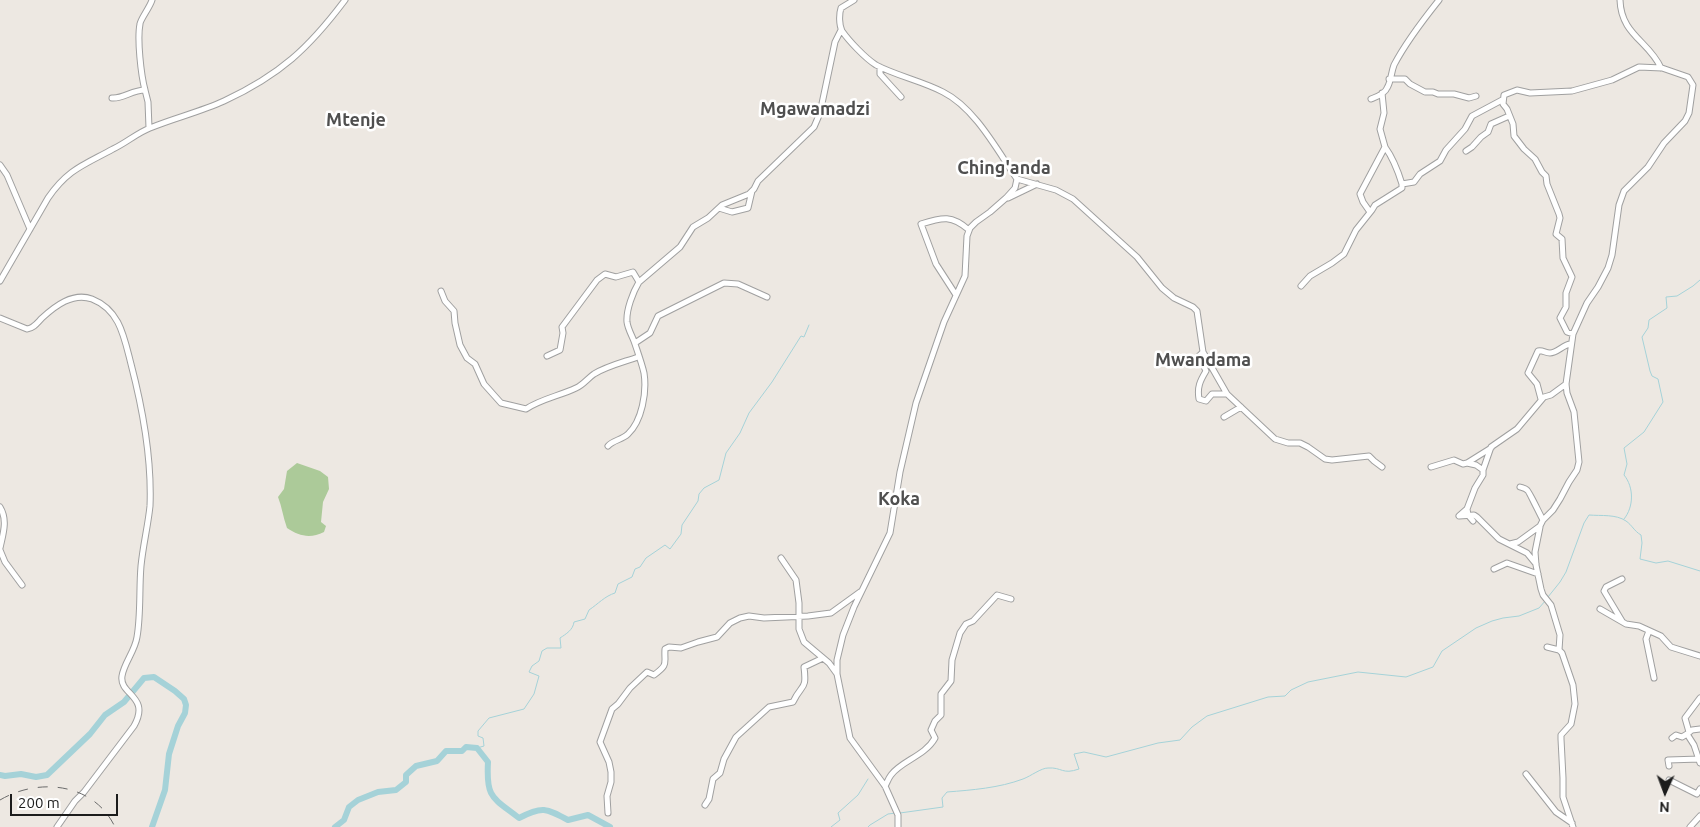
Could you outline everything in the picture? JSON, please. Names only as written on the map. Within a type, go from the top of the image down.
[{"type":"street","points":[[149,128],[148,102],[140,72],[140,24],[152,0]]},
{"type":"street","points":[[0,281],[56,186],[70,172],[149,128],[225,100],[280,69],[311,42],[346,0]]},
{"type":"street","points":[[719,208],[732,212],[748,208],[752,191],[764,174],[814,127],[820,113],[836,42],[841,30],[839,14],[841,8],[854,0]]},
{"type":"street","points":[[1371,99],[1387,88],[1396,62],[1419,26],[1439,0]]},
{"type":"street","points":[[1620,0],[1621,12],[1626,24],[1639,41],[1657,59],[1661,68]]},
{"type":"street","points":[[841,30],[869,60],[880,67],[936,88],[962,105],[991,140],[1017,179],[1056,190],[1073,199],[1137,257],[1162,288],[1174,298],[1193,306],[1197,311],[1203,352],[1227,394],[1276,439],[1288,443],[1300,443],[1325,459],[1370,456],[1382,467]]},
{"type":"street","points":[[880,67],[880,74],[901,97]]},
{"type":"street","points":[[1402,184],[1414,182],[1420,174],[1436,165],[1446,150],[1465,129],[1472,116],[1502,100],[1504,95],[1517,90],[1530,93],[1572,91],[1612,80],[1635,68],[1661,68],[1688,77],[1693,85],[1686,120],[1664,143],[1648,167],[1624,191],[1619,204],[1612,255],[1608,268],[1587,303],[1572,334],[1566,384],[1567,393],[1574,412],[1578,466],[1553,510],[1543,520],[1535,552],[1541,589],[1553,609],[1553,615],[1560,635],[1559,650],[1564,658],[1575,696],[1571,724],[1561,735],[1564,778],[1563,797],[1573,825]]},
{"type":"street","points":[[1389,79],[1405,80],[1425,92],[1454,94],[1471,98],[1476,96]]},
{"type":"street","points":[[1693,85],[1700,80]]},
{"type":"street","points":[[112,98],[119,98],[132,92],[145,90]]},
{"type":"street","points":[[1301,286],[1310,276],[1344,254],[1351,243],[1352,236],[1378,202],[1402,188],[1393,157],[1385,147],[1380,129],[1384,113],[1382,93]]},
{"type":"street","points":[[1502,100],[1513,124],[1514,136],[1535,159],[1546,176],[1547,184],[1559,214],[1560,218],[1556,234],[1562,239],[1563,258],[1572,277],[1566,293],[1566,307],[1560,318],[1567,332],[1572,334]]},
{"type":"street","points":[[1466,151],[1488,132],[1491,124],[1509,116]]},
{"type":"street","points":[[1370,212],[1362,202],[1360,194],[1385,147]]},
{"type":"street","points":[[0,165],[7,175],[30,229]]},
{"type":"street","points":[[0,178],[7,175]]},
{"type":"street","points":[[898,827],[897,813],[885,786],[850,738],[837,674],[837,660],[843,635],[861,591],[890,533],[902,464],[916,403],[944,322],[965,276],[965,244],[969,230],[1006,198],[1015,188],[1017,179]]},
{"type":"street","points":[[1006,198],[1037,184]]},
{"type":"street","points":[[608,446],[628,434],[639,417],[642,406],[644,372],[627,321],[639,282],[680,247],[693,227],[708,218],[722,205],[752,191]]},
{"type":"street","points":[[956,295],[936,264],[922,224],[930,221],[952,219],[957,220],[969,230]]},
{"type":"street","points":[[547,356],[560,350],[563,333],[562,327],[597,280],[606,274],[616,277],[633,272],[639,282]]},
{"type":"street","points":[[635,344],[650,333],[658,316],[724,283],[738,284],[767,297]]},
{"type":"street","points":[[442,291],[445,301],[454,311],[454,323],[463,351],[475,364],[484,384],[490,392],[506,406],[526,409],[577,388],[597,372],[638,357]]},
{"type":"street","points":[[0,318],[24,329],[30,329],[61,303],[71,298],[90,298],[106,307],[116,318],[122,332],[138,388],[146,433],[150,490],[148,520],[141,565],[137,638],[122,677],[123,684],[134,696],[139,709],[137,721],[57,827]]},
{"type":"street","points":[[1541,400],[1537,384],[1528,373],[1536,354],[1542,350],[1548,353],[1552,352],[1570,344]]},
{"type":"street","points":[[1203,352],[1200,356],[1206,371],[1199,382],[1199,399],[1206,402],[1212,394],[1227,394]]},
{"type":"street","points":[[1467,463],[1517,430],[1546,395],[1551,395],[1566,384]]},
{"type":"street","points":[[1224,417],[1241,407]]},
{"type":"street","points":[[1473,521],[1468,512],[1476,488],[1483,475],[1491,447]]},
{"type":"street","points":[[1431,467],[1454,460],[1462,464],[1476,465],[1483,470]]},
{"type":"street","points":[[1520,487],[1526,488],[1530,492],[1532,500],[1543,520]]},
{"type":"street","points":[[0,507],[4,518],[0,549],[5,562],[16,574],[22,585]]},
{"type":"street","points":[[1468,512],[1477,517],[1498,539],[1527,553],[1536,565]]},
{"type":"street","points":[[1510,544],[1518,542],[1540,526]]},
{"type":"street","points":[[780,558],[796,580],[799,629],[804,642],[829,663],[837,674]]},
{"type":"street","points":[[1494,569],[1507,563],[1538,574]]},
{"type":"street","points":[[1622,579],[1606,587],[1604,591],[1622,621]]},
{"type":"street","points":[[608,813],[611,772],[609,762],[600,742],[612,709],[647,672],[654,675],[664,666],[666,662],[665,649],[669,647],[681,648],[717,637],[730,623],[749,616],[764,618],[831,613],[861,591]]},
{"type":"street","points":[[885,786],[891,774],[926,750],[934,741],[931,730],[935,721],[941,715],[941,694],[951,681],[951,662],[954,648],[966,624],[973,621],[998,595],[1011,599]]},
{"type":"street","points":[[1600,609],[1626,624],[1639,626],[1661,636],[1671,647],[1700,656]]},
{"type":"street","points":[[1649,631],[1646,639],[1654,678]]},
{"type":"street","points":[[1547,647],[1559,650]]},
{"type":"street","points":[[706,805],[714,779],[720,773],[724,759],[736,737],[769,707],[794,702],[796,695],[803,689],[806,680],[804,667],[823,658]]},
{"type":"street","points":[[1669,766],[1668,760],[1699,760],[1688,733],[1685,718],[1700,698]]},
{"type":"street","points":[[1672,738],[1676,735],[1682,737],[1700,729]]},
{"type":"street","points":[[1526,774],[1556,812],[1573,825]]},
{"type":"street","points":[[1669,780],[1697,794],[1700,789]]},
{"type":"street","points":[[1690,827],[1700,816]]},
{"type":"green space","points":[[297,463],[320,471],[328,477],[329,489],[323,502],[321,522],[326,526],[324,532],[319,534],[300,535],[287,528],[278,497],[284,489],[287,471]]},
{"type":"waterway","points":[[1624,519],[1630,509],[1632,497],[1630,485],[1624,475],[1627,464],[1624,448],[1644,432],[1663,402],[1658,379],[1652,376],[1650,371],[1642,337],[1648,328],[1649,320],[1667,308],[1666,297],[1677,296],[1700,280]]},
{"type":"waterway","points":[[477,748],[484,746],[483,738],[478,736],[478,731],[489,718],[524,709],[534,694],[539,676],[529,672],[532,666],[539,661],[542,651],[547,648],[561,648],[560,638],[571,630],[574,622],[585,619],[589,610],[615,593],[618,584],[632,577],[635,569],[640,567],[646,558],[665,545],[670,549],[681,534],[682,525],[698,501],[699,494],[704,488],[719,480],[726,453],[740,433],[749,413],[772,382],[801,336],[804,337],[809,325]]},
{"type":"waterway","points":[[1548,597],[1566,572],[1584,523],[1589,515],[1613,516],[1628,523],[1641,535],[1640,559],[1656,563],[1668,561],[1700,571]]},
{"type":"waterway","points":[[900,813],[943,807],[942,798],[947,792],[1005,785],[1023,779],[1045,768],[1065,771],[1079,769],[1074,754],[1084,752],[1106,757],[1158,743],[1180,740],[1192,727],[1207,716],[1268,697],[1285,696],[1291,690],[1308,682],[1358,672],[1406,677],[1433,667],[1442,651],[1476,628],[1492,621],[1519,616],[1539,608],[1546,600]]},
{"type":"waterway","points":[[0,775],[21,774],[36,777],[47,775],[90,734],[105,715],[124,702],[144,678],[154,677],[175,691],[184,699],[186,705],[185,713],[178,726],[169,754],[165,790],[152,827]]},
{"type":"waterway","points":[[335,827],[344,820],[349,807],[358,800],[378,792],[396,790],[406,782],[406,775],[416,766],[437,761],[446,751],[462,751],[466,747],[477,748],[488,762],[488,783],[493,796],[519,818],[539,810],[544,810],[568,820],[588,815],[610,827]]},
{"type":"waterway","points":[[831,827],[840,820],[838,813],[858,795],[868,779]]},
{"type":"waterway","points":[[868,827],[888,814],[896,813]]},
{"type":"railway","points":[[0,800],[31,788],[64,788],[80,793],[94,801],[106,812],[115,827]]},
{"type":"district","name":"Mgawamadzi","points":[[815,109]]},
{"type":"district","name":"Mtenje","points":[[356,120]]},
{"type":"district","name":"Ching'anda","points":[[1004,168]]},
{"type":"district","name":"Mwandama","points":[[1203,360]]},
{"type":"district","name":"Koka","points":[[899,499]]}]
